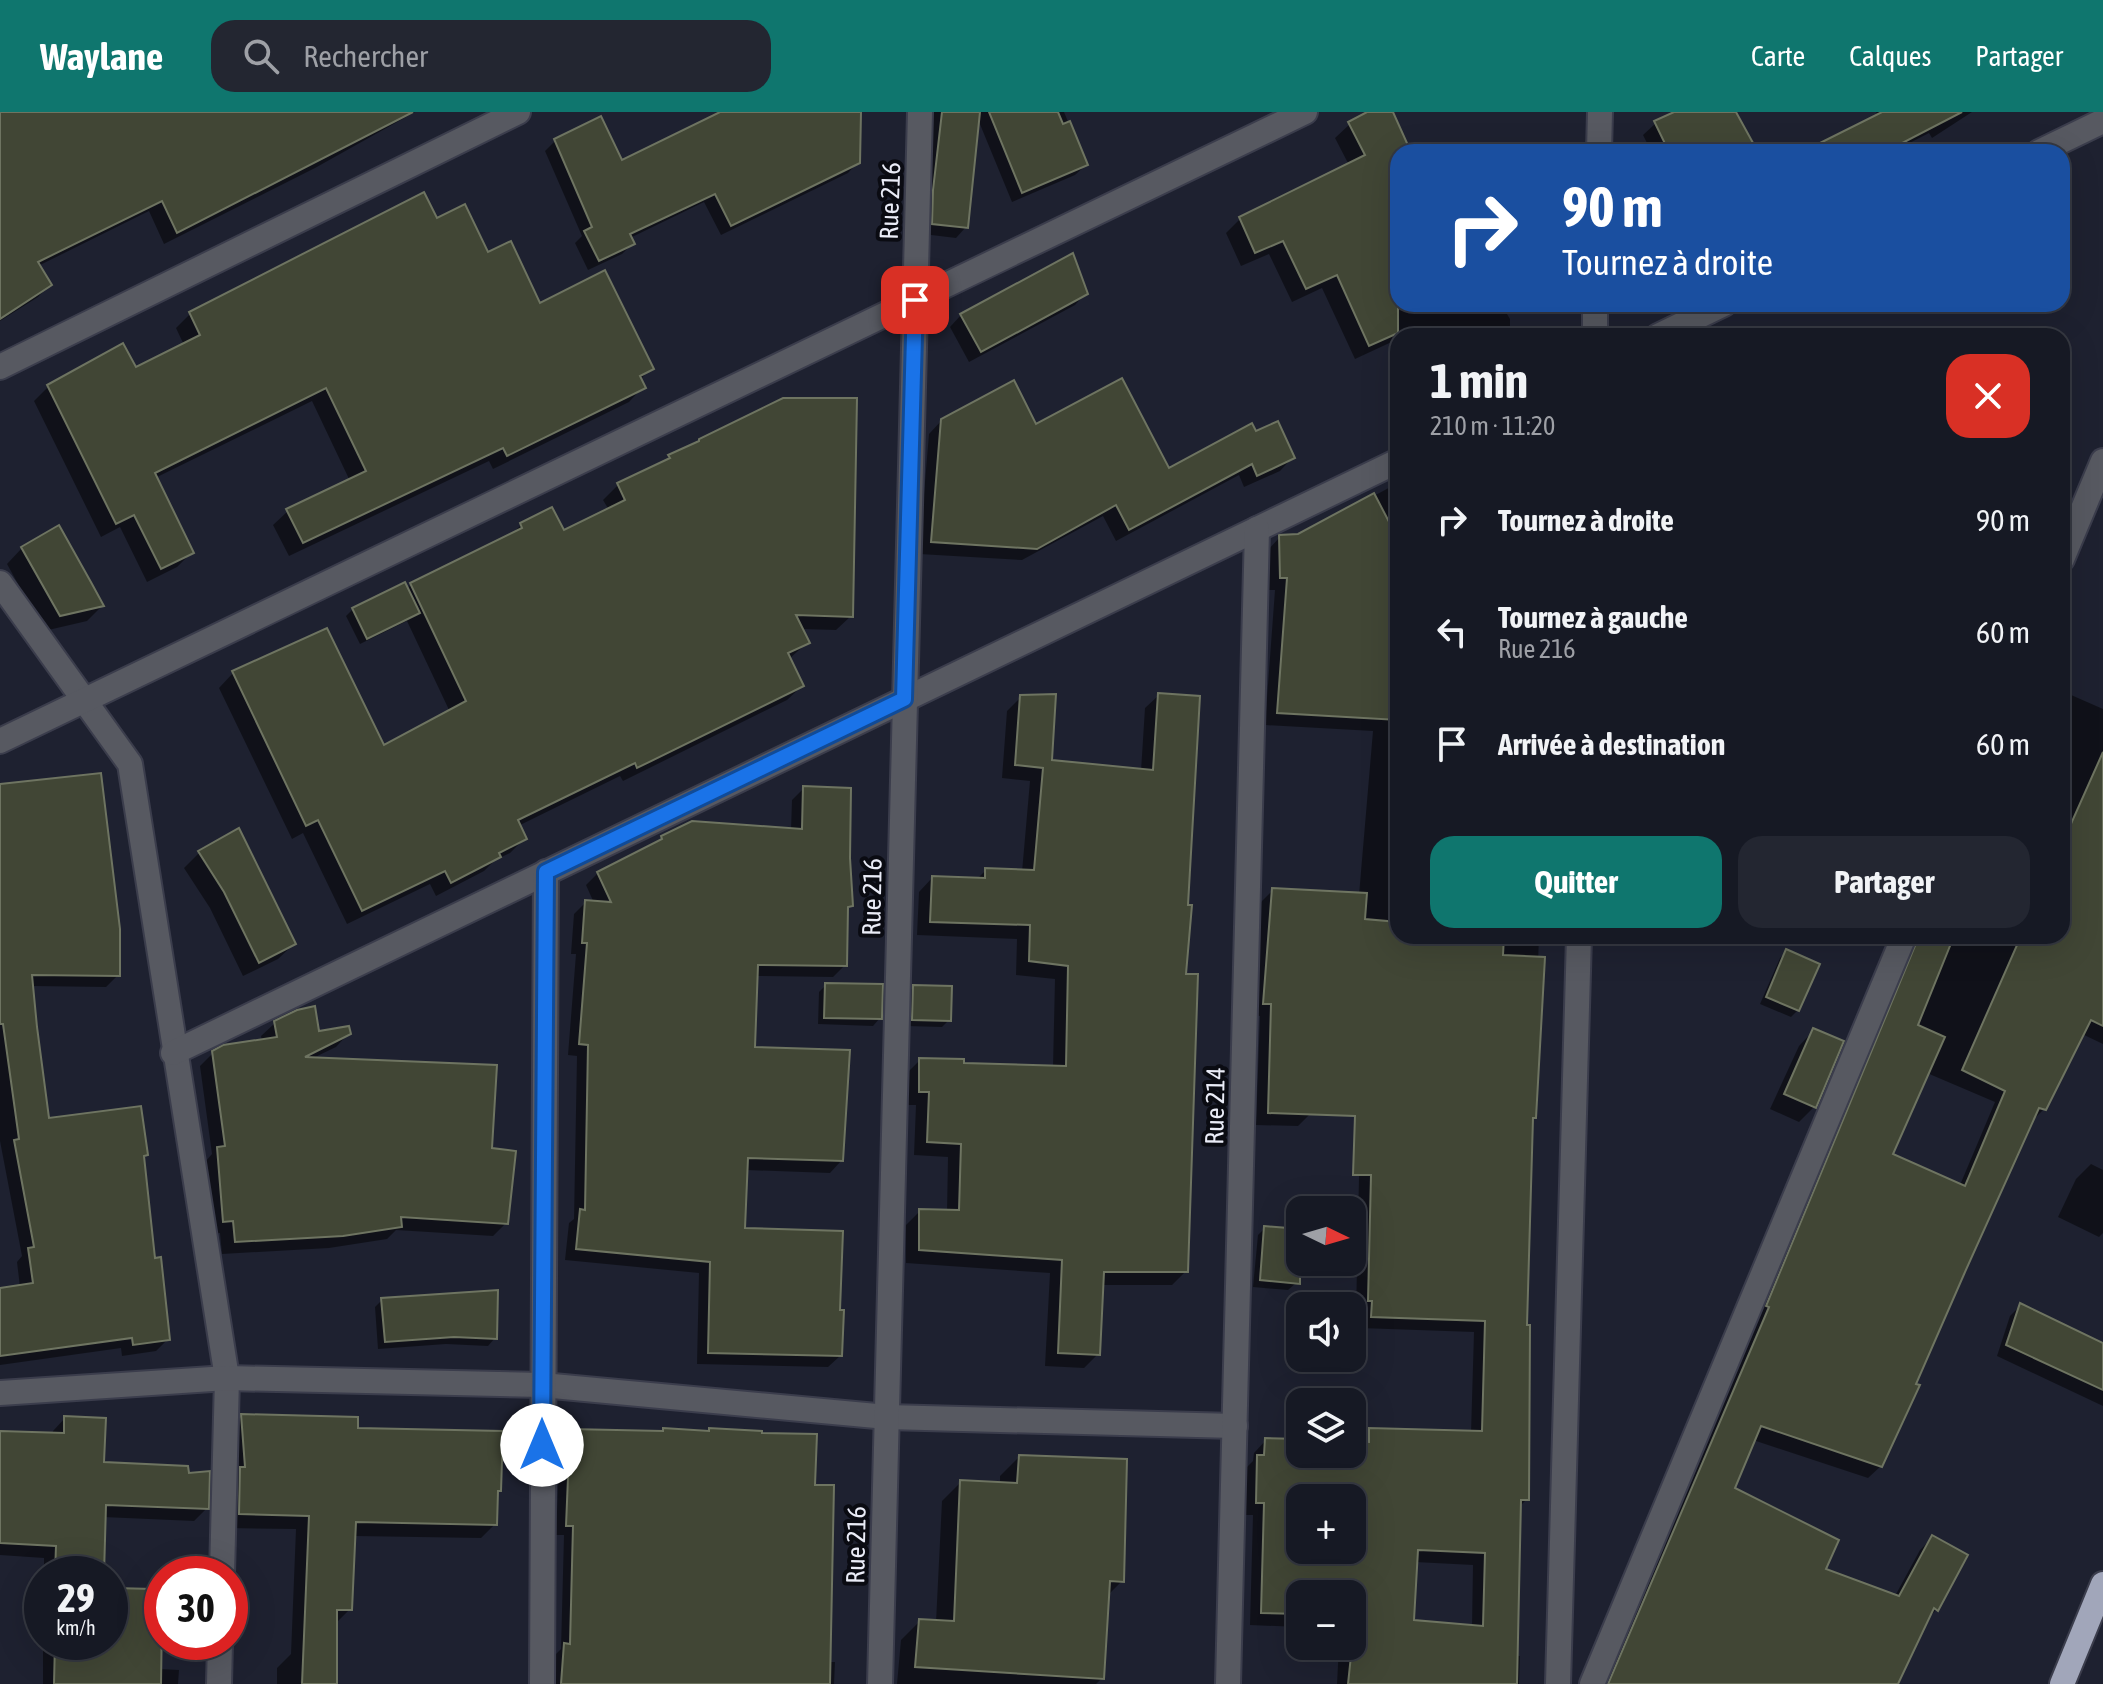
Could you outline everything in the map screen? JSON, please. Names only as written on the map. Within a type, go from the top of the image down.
[{"type":"highway","points":[[2062,1684],[2103,1584]]},
{"type":"street","points":[[0,367],[518,112]]},
{"type":"street","name":"Rue 216","points":[[880,1684],[920,112]]},
{"type":"street","points":[[0,741],[1305,112]]},
{"type":"street","points":[[1599,144],[1600,112]]},
{"type":"street","points":[[2056,144],[2103,121]]},
{"type":"street","points":[[1674,328],[1708,312]]},
{"type":"street","points":[[2070,540],[2103,461]]},
{"type":"street","points":[[173,1053],[1390,465]]},
{"type":"street","name":"Rue 214","points":[[1228,1684],[1257,529]]},
{"type":"street","points":[[0,583],[130,764],[173,1053],[227,1378],[222,1556]]},
{"type":"street","points":[[542,1684],[546,872]]},
{"type":"street","points":[[1558,1684],[1579,944]]},
{"type":"street","points":[[1592,1684],[1901,944]]},
{"type":"street","points":[[0,1393],[227,1378],[542,1385],[887,1417],[1235,1426]]},
{"type":"street","points":[[219,1684],[220,1660]]},
{"type":"building","points":[[0,112],[413,112],[177,233],[162,201],[38,262],[52,285],[0,319]]},
{"type":"building","points":[[720,112],[861,112],[860,163],[731,226],[715,194],[630,234],[635,244],[599,261],[584,231],[592,227],[554,139],[601,116],[622,160]]},
{"type":"building","points":[[942,112],[980,112],[968,228],[932,224]]},
{"type":"building","points":[[989,112],[1058,112],[1063,124],[1070,121],[1088,165],[1022,193]]},
{"type":"building","points":[[1367,112],[1393,112],[1407,144],[1390,144],[1390,312],[1398,312],[1398,328],[1390,328],[1390,337],[1369,346],[1337,275],[1306,289],[1283,241],[1255,253],[1239,217],[1365,155],[1348,122]]},
{"type":"building","points":[[1674,112],[1736,112],[1754,144],[1665,144],[1654,121]]},
{"type":"building","points":[[1882,112],[1962,112],[1900,144],[1818,144]]},
{"type":"building","points":[[424,192],[437,218],[465,204],[488,252],[511,241],[540,303],[605,270],[654,369],[640,376],[646,388],[507,456],[503,448],[303,543],[286,509],[366,471],[326,388],[155,473],[194,553],[161,569],[134,515],[116,524],[47,385],[123,343],[136,367],[200,335],[189,312]]},
{"type":"building","points":[[1073,253],[1088,294],[981,352],[960,314]]},
{"type":"building","points":[[1122,378],[1169,468],[1252,423],[1256,431],[1278,421],[1295,458],[1257,476],[1252,464],[1129,530],[1116,505],[1037,549],[931,542],[941,419],[1014,380],[1036,424]]},
{"type":"building","points":[[783,398],[857,398],[853,617],[796,615],[810,643],[788,653],[804,686],[637,768],[635,763],[518,820],[527,839],[499,853],[501,857],[451,883],[445,871],[362,911],[318,820],[306,826],[232,671],[327,628],[384,745],[466,701],[410,583],[522,528],[520,523],[552,507],[564,530],[625,500],[617,483]]},
{"type":"building","points":[[1374,493],[1390,524],[1390,720],[1277,713],[1287,578],[1280,578],[1279,535],[1298,534]]},
{"type":"building","points":[[59,525],[104,606],[60,616],[21,547]]},
{"type":"building","points":[[405,582],[420,613],[367,639],[352,608]]},
{"type":"building","points":[[1158,693],[1200,696],[1188,905],[1192,905],[1186,974],[1198,974],[1188,1272],[1104,1272],[1100,1355],[1058,1353],[1062,1260],[919,1250],[919,1209],[959,1210],[961,1144],[927,1142],[929,1092],[919,1092],[919,1058],[964,1059],[964,1063],[1066,1066],[1068,966],[1029,961],[1030,925],[930,922],[932,876],[985,878],[985,868],[1034,870],[1043,768],[1015,765],[1020,695],[1056,694],[1052,760],[1153,770]]},
{"type":"building","points":[[2103,752],[2103,1026],[2091,1020],[2046,1110],[2039,1108],[1882,1467],[1761,1426],[1735,1488],[1839,1540],[1826,1569],[1899,1596],[1932,1535],[1968,1555],[1938,1611],[1934,1608],[1898,1684],[1608,1684],[1769,1307],[1766,1306],[1916,944],[1951,944],[1918,1025],[1945,1037],[1893,1154],[1965,1186],[2005,1091],[1962,1070],[2017,944],[2070,944],[2070,826]]},
{"type":"building","points":[[101,773],[120,929],[120,976],[32,975],[37,1027],[49,1118],[141,1106],[148,1155],[144,1156],[155,1258],[161,1257],[170,1340],[133,1345],[132,1338],[0,1356],[0,1288],[33,1283],[28,1248],[34,1247],[14,1140],[19,1139],[3,1024],[0,1024],[0,784]]},
{"type":"building","points":[[803,786],[851,788],[853,906],[848,907],[847,966],[758,965],[755,1047],[850,1050],[843,1161],[748,1158],[745,1228],[843,1231],[842,1356],[708,1353],[710,1262],[576,1249],[580,1209],[585,1210],[588,1045],[579,1044],[587,943],[582,943],[585,900],[611,902],[597,872],[692,821],[802,829]]},
{"type":"building","points":[[239,828],[296,944],[259,963],[224,892],[198,851]]},
{"type":"building","points":[[1272,888],[1367,893],[1365,919],[1390,921],[1390,944],[1504,944],[1503,955],[1545,957],[1536,1118],[1533,1118],[1527,1325],[1530,1325],[1529,1500],[1521,1500],[1517,1684],[1348,1684],[1351,1660],[1366,1660],[1366,1580],[1286,1580],[1286,1614],[1261,1613],[1264,1503],[1256,1503],[1257,1455],[1264,1455],[1265,1438],[1286,1439],[1286,1468],[1366,1468],[1369,1428],[1482,1431],[1485,1321],[1371,1317],[1372,1301],[1368,1301],[1371,1175],[1353,1175],[1355,1116],[1268,1113],[1271,1004],[1263,1004]],"holes":[[[1418,1550],[1485,1553],[1483,1626],[1414,1620]]]},
{"type":"building","points":[[1786,949],[1820,964],[1799,1011],[1766,997]]},
{"type":"building","points":[[825,983],[883,984],[882,1019],[824,1018]]},
{"type":"building","points":[[913,985],[952,986],[951,1021],[912,1020]]},
{"type":"building","points":[[315,1006],[319,1031],[349,1026],[351,1034],[305,1057],[497,1065],[492,1148],[516,1151],[508,1224],[401,1217],[402,1227],[343,1236],[235,1242],[233,1221],[223,1222],[217,1147],[225,1146],[212,1051],[223,1045],[277,1037],[274,1021],[297,1010]]},
{"type":"building","points":[[1813,1028],[1844,1041],[1816,1108],[1784,1094]]},
{"type":"building","points":[[1264,1226],[1286,1228],[1286,1276],[1300,1276],[1300,1284],[1260,1280]]},
{"type":"building","points":[[498,1290],[497,1339],[454,1337],[385,1342],[381,1298]]},
{"type":"building","points":[[2020,1303],[2103,1343],[2103,1390],[2006,1345]]},
{"type":"building","points":[[241,1414],[358,1417],[358,1428],[503,1431],[497,1525],[356,1522],[352,1610],[337,1610],[337,1684],[302,1684],[309,1516],[239,1514],[240,1467],[245,1467]]},
{"type":"building","points":[[64,1416],[106,1418],[104,1462],[188,1466],[189,1473],[210,1471],[209,1509],[106,1505],[105,1556],[56,1556],[56,1546],[0,1543],[0,1431],[64,1433]]},
{"type":"building","points":[[663,1428],[817,1434],[815,1485],[834,1485],[830,1684],[561,1684],[564,1643],[570,1644],[573,1526],[566,1526],[570,1429],[663,1431]]},
{"type":"building","points":[[1019,1455],[1127,1459],[1124,1582],[1110,1581],[1104,1679],[915,1667],[919,1619],[954,1621],[960,1480],[1017,1483]]},
{"type":"building","points":[[128,1588],[144,1589],[144,1660],[161,1660],[161,1684],[54,1684],[55,1660],[128,1660]]},
{"type":"route","points":[[542,1445],[546,872],[904,699],[915,300]]}]
